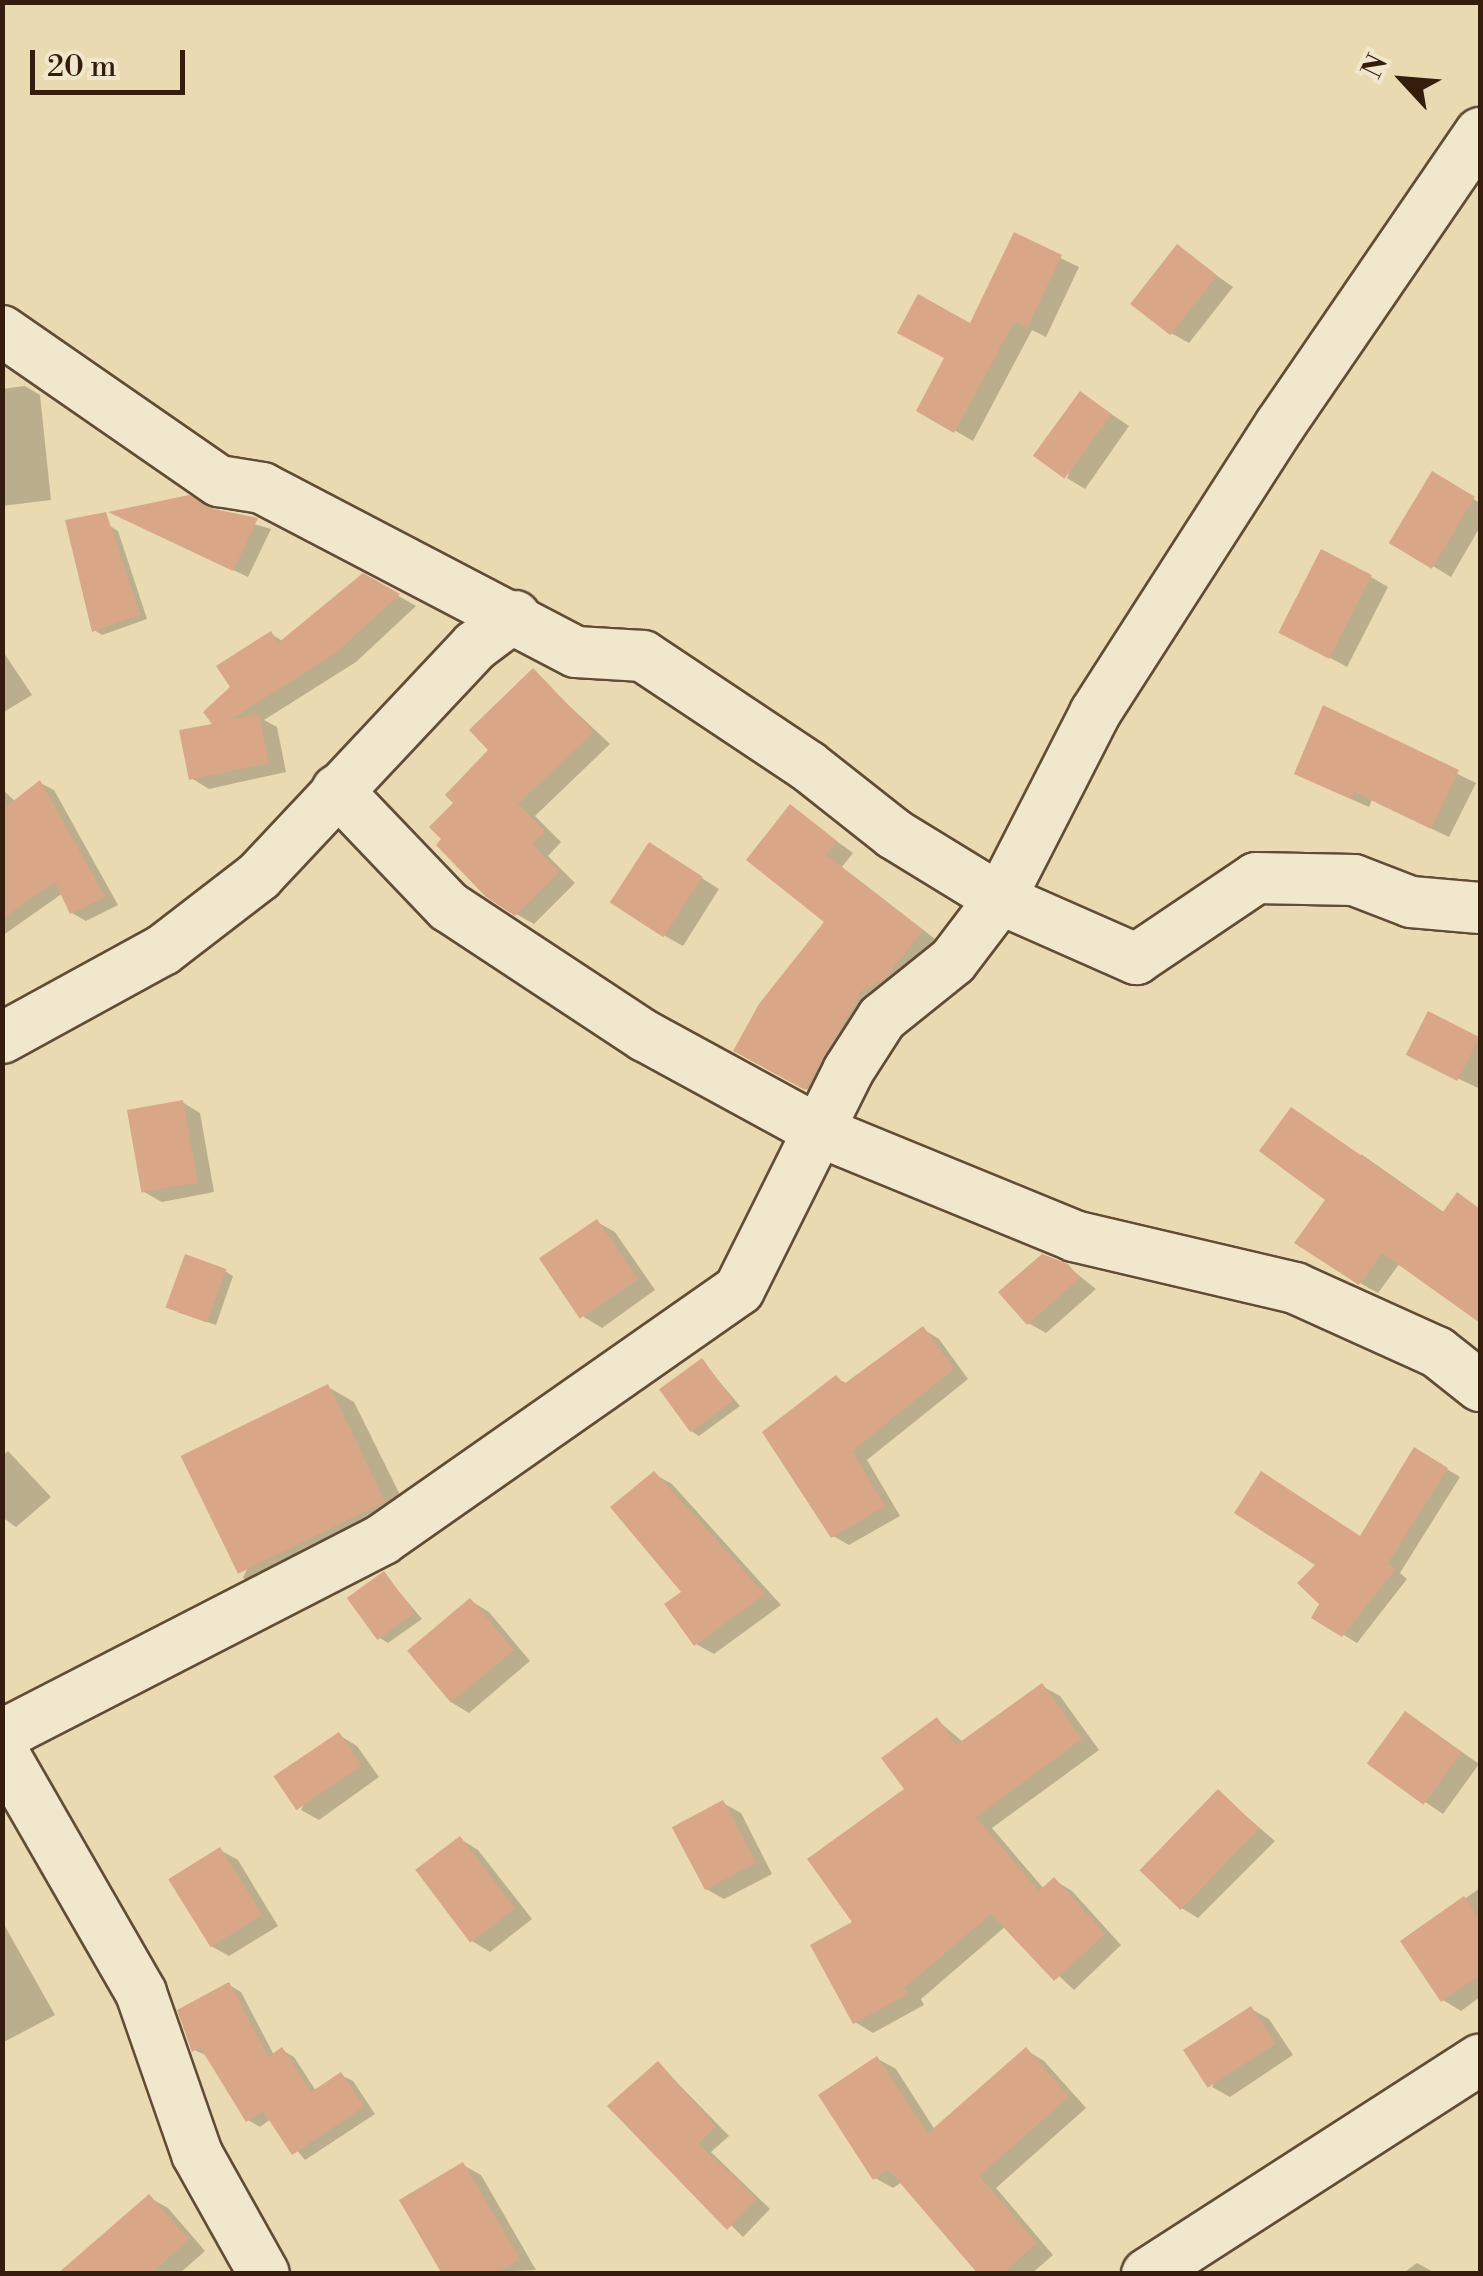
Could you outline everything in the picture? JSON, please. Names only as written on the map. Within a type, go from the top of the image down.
[{"type":"street","points":[[2,1735],[383,1539],[739,1290],[821,1132],[848,1071],[882,1018],[953,961],[1000,899],[1095,713],[1280,425],[1473,164]]},
{"type":"street","points":[[2,332],[218,481],[262,488],[515,616],[576,652],[643,656],[808,766],[894,834],[1000,899],[1136,959],[1256,878],[1354,880],[1411,902],[1480,908]]},
{"type":"street","points":[[2,1038],[163,950],[292,847],[337,790],[475,646],[515,616]]},
{"type":"street","points":[[337,790],[449,907],[646,1036],[821,1132],[1074,1236],[1295,1288],[1436,1352],[1480,1386]]},
{"type":"street","points":[[2,1751],[142,1994],[197,2154],[264,2274]]},
{"type":"street","points":[[1147,2274],[1480,2059]]},
{"type":"building","points":[[1014,232],[1062,255],[1027,328],[1014,322],[954,433],[916,411],[944,358],[897,333],[918,294],[970,323]]},
{"type":"building","points":[[1177,244],[1217,275],[1170,335],[1130,304]]},
{"type":"building","points":[[1080,391],[1112,414],[1065,479],[1033,456]]},
{"type":"building","points":[[1432,471],[1475,497],[1432,569],[1389,543]]},
{"type":"building","points":[[189,495],[214,509],[258,518],[233,571],[108,512]]},
{"type":"building","points":[[106,512],[140,615],[92,632],[65,520]]},
{"type":"building","points":[[1321,549],[1372,575],[1329,659],[1278,633]]},
{"type":"building","points":[[363,573],[400,594],[337,652],[230,720],[259,714],[269,763],[189,780],[179,730],[212,724],[203,712],[230,687],[216,666],[271,631],[278,643]]},
{"type":"building","points":[[533,668],[594,732],[518,804],[545,831],[532,844],[559,872],[515,916],[486,897],[436,845],[441,839],[429,827],[453,803],[445,795],[488,750],[469,730]]},
{"type":"building","points":[[1323,705],[1459,770],[1431,829],[1354,792],[1351,799],[1294,774]]},
{"type":"building","points":[[40,780],[105,897],[70,914],[55,882],[2,919],[2,810]]},
{"type":"building","points":[[790,804],[837,841],[826,855],[923,930],[885,978],[862,991],[805,1090],[733,1051],[759,1004],[824,922],[746,860]]},
{"type":"building","points":[[649,842],[703,877],[663,937],[610,902]]},
{"type":"building","points":[[1428,1011],[1480,1037],[1457,1081],[1406,1055]]},
{"type":"building","points":[[183,1100],[198,1183],[141,1193],[127,1110]]},
{"type":"building","points":[[1291,1107],[1443,1212],[1457,1192],[1480,1209],[1480,1323],[1382,1253],[1359,1285],[1294,1243],[1325,1200],[1259,1151]]},
{"type":"building","points":[[597,1219],[638,1280],[580,1319],[539,1258]]},
{"type":"building","points":[[185,1254],[226,1269],[207,1323],[166,1308]]},
{"type":"building","points":[[1042,1254],[1068,1264],[1080,1278],[1027,1325],[998,1292]]},
{"type":"building","points":[[923,1326],[954,1369],[852,1451],[885,1506],[831,1538],[762,1432],[836,1375],[844,1384]]},
{"type":"building","points":[[702,1358],[733,1401],[690,1432],[659,1389]]},
{"type":"building","points":[[328,1384],[385,1502],[238,1574],[181,1456]]},
{"type":"building","points":[[1414,1447],[1448,1468],[1388,1563],[1395,1570],[1342,1637],[1311,1618],[1319,1604],[1297,1583],[1315,1565],[1234,1513],[1261,1471],[1360,1536]]},
{"type":"building","points":[[654,1471],[765,1594],[694,1646],[664,1604],[681,1592],[610,1507]]},
{"type":"building","points":[[384,1571],[415,1613],[377,1640],[347,1598]]},
{"type":"building","points":[[470,1598],[514,1650],[451,1703],[407,1651]]},
{"type":"building","points":[[1042,1683],[1082,1739],[976,1817],[1039,1891],[1054,1877],[1105,1934],[1054,1981],[991,1914],[904,1988],[908,1994],[853,2024],[810,1945],[852,1922],[807,1859],[904,1789],[881,1758],[937,1717],[956,1745]]},
{"type":"building","points":[[1405,1711],[1462,1752],[1423,1805],[1367,1764]]},
{"type":"building","points":[[339,1732],[362,1766],[296,1810],[274,1776]]},
{"type":"building","points":[[1218,1789],[1259,1829],[1181,1910],[1140,1870]]},
{"type":"building","points":[[723,1800],[756,1863],[705,1890],[672,1827]]},
{"type":"building","points":[[460,1836],[515,1909],[470,1942],[415,1870]]},
{"type":"building","points":[[220,1847],[262,1915],[211,1947],[168,1879]]},
{"type":"building","points":[[1464,1896],[1480,1920],[1480,1975],[1441,2002],[1400,1941]]},
{"type":"building","points":[[229,1982],[268,2057],[282,2047],[311,2092],[341,2072],[364,2107],[292,2155],[263,2111],[246,2122],[200,2047],[192,2052],[177,2010]]},
{"type":"building","points":[[1251,2006],[1276,2044],[1208,2088],[1183,2050]]},
{"type":"building","points":[[1026,2047],[1069,2097],[979,2176],[1037,2243],[1002,2274],[978,2274],[889,2170],[873,2180],[818,2095],[877,2056],[928,2133]]},
{"type":"building","points":[[658,2061],[716,2127],[698,2143],[757,2199],[727,2230],[607,2106]]},
{"type":"building","points":[[463,2162],[520,2259],[496,2274],[442,2274],[399,2200]]},
{"type":"building","points":[[149,2194],[189,2240],[150,2274],[57,2274]]}]
